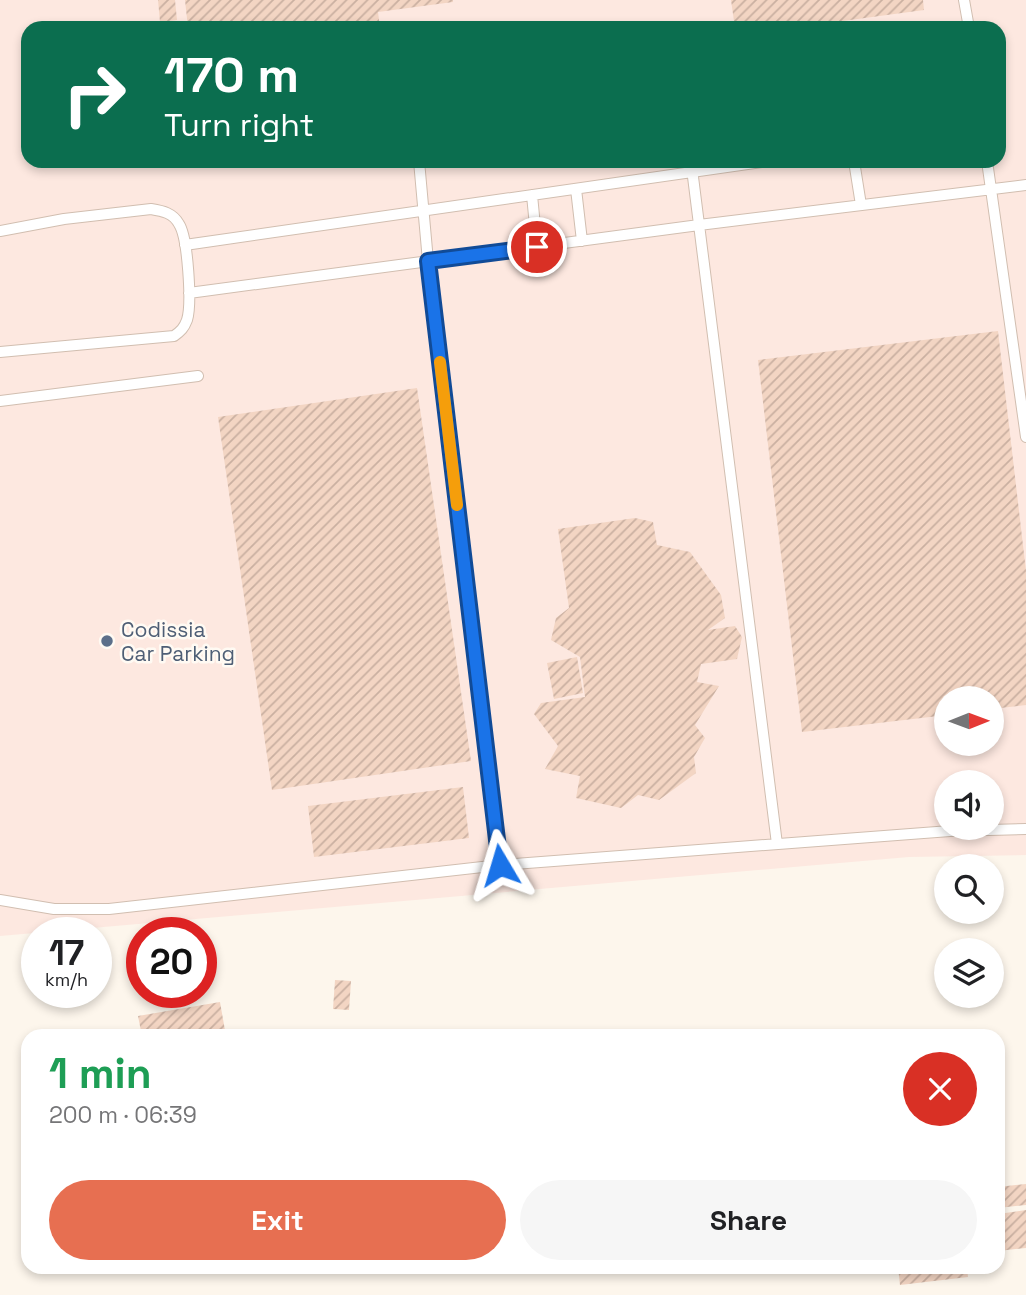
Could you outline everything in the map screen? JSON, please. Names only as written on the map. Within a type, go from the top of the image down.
[{"type":"lane","points":[[964,0],[968,21]]},
{"type":"lane","points":[[420,168],[428,261],[500,865]]},
{"type":"lane","points":[[185,244],[576,189],[687,168]]},
{"type":"lane","points":[[692,168],[777,844]]},
{"type":"lane","points":[[855,168],[861,205]]},
{"type":"lane","points":[[988,168],[1026,436]]},
{"type":"lane","points":[[189,293],[699,225],[1026,185]]},
{"type":"lane","points":[[576,189],[582,241]]},
{"type":"lane","points":[[532,195],[537,247]]},
{"type":"lane","points":[[0,231],[64,219],[151,209],[172,215],[184,236],[190,307],[187,322],[174,336],[0,352]]},
{"type":"lane","points":[[0,401],[198,376]]},
{"type":"lane","points":[[0,900],[54,909],[109,909],[500,865],[950,831],[1026,829]]},
{"type":"shaded area","points":[[0,0],[1026,0],[1026,855],[934,854],[934,857],[217,917],[126,917],[126,925],[112,926],[112,917],[21,917],[21,934],[0,936]]},
{"type":"building","points":[[158,0],[175,0],[177,20],[160,21]]},
{"type":"building","points":[[185,0],[453,0],[378,12],[379,21],[187,21]]},
{"type":"building","points":[[731,0],[923,0],[924,10],[843,21],[734,21]]},
{"type":"building","points":[[998,331],[1026,571],[1026,705],[1004,708],[1004,686],[934,686],[934,717],[802,732],[758,360]]},
{"type":"building","points":[[417,388],[471,761],[272,790],[218,417]]},
{"type":"building","points":[[635,518],[653,522],[657,545],[690,552],[721,595],[725,618],[708,630],[735,626],[742,637],[737,659],[701,664],[697,682],[719,686],[695,725],[705,738],[694,757],[696,773],[659,800],[638,795],[621,808],[576,798],[580,776],[545,769],[558,746],[534,714],[541,703],[585,697],[580,657],[551,640],[556,618],[569,608],[558,529]]},
{"type":"building","points":[[577,657],[583,693],[554,699],[547,663]]},
{"type":"building","points":[[463,787],[469,838],[314,857],[308,806]]},
{"type":"building","points":[[335,980],[351,981],[349,1010],[333,1009]]},
{"type":"building","points":[[220,1002],[225,1029],[141,1029],[138,1016],[185,1008],[217,1008],[217,1003]]},
{"type":"building","points":[[1026,1184],[1026,1205],[1005,1207],[1005,1186]]},
{"type":"building","points":[[1026,1210],[1026,1248],[1005,1250],[1005,1213]]},
{"type":"building","points":[[899,1274],[968,1274],[968,1277],[900,1285]]},
{"type":"slow traffic","points":[[440,362],[457,505]]},
{"type":"place","name":"Codissia Car Parking","points":[[107,641]]},
{"type":"route","points":[[500,865],[428,261],[537,247]]}]
